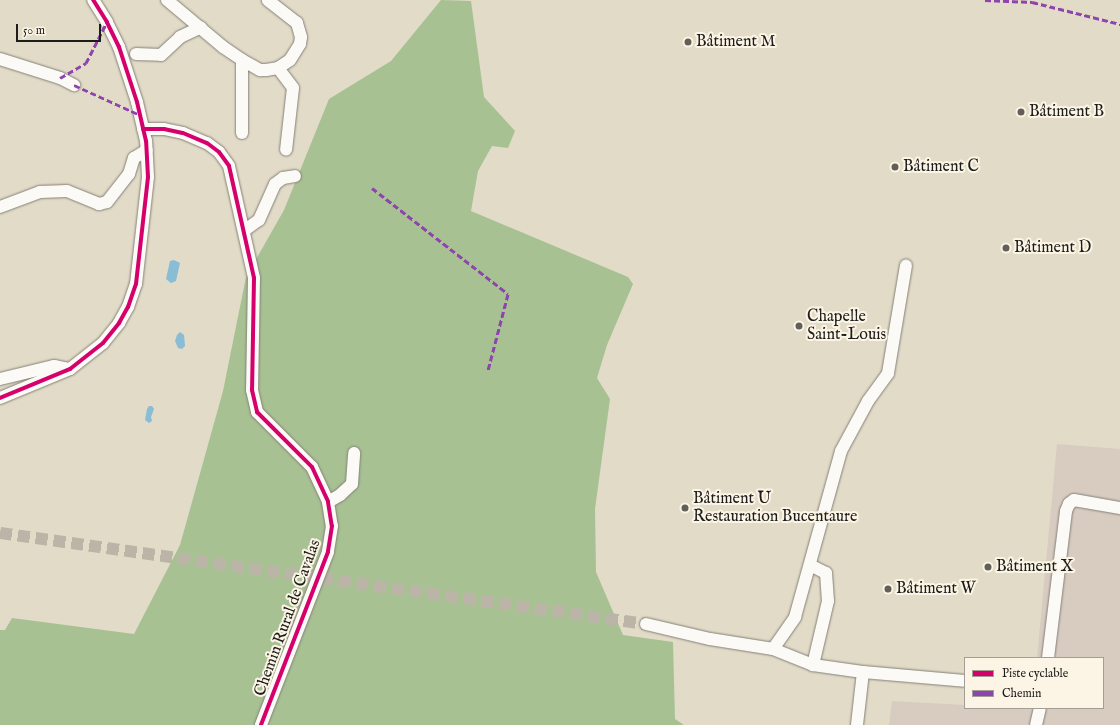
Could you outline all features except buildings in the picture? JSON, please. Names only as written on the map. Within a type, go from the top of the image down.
[{"type":"street","points":[[0,398],[70,369],[103,343],[119,323],[128,307],[134,289],[148,177],[147,150],[144,129],[137,102],[119,47],[107,22],[93,0]]},
{"type":"street","points":[[167,0],[223,47],[260,70],[278,68],[290,60],[300,44],[301,37],[297,23],[268,0]]},
{"type":"street","points":[[136,54],[161,55],[180,37],[201,27]]},
{"type":"street","points":[[0,59],[60,78],[74,85]]},
{"type":"street","points":[[242,60],[242,133]]},
{"type":"street","points":[[278,68],[293,88],[286,150]]},
{"type":"street","name":"Chemin Rural de Cavalas","points":[[144,129],[164,129],[183,133],[207,143],[220,152],[229,166],[245,230],[254,278],[252,390],[257,412],[312,467],[328,502],[332,526],[328,552],[261,725]]},
{"type":"street","points":[[0,207],[40,192],[67,191],[99,204],[106,202],[129,174],[134,158],[147,150]]},
{"type":"street","points":[[245,230],[259,220],[275,184],[283,178],[295,176]]},
{"type":"street","points":[[773,649],[795,617],[841,451],[868,401],[888,373],[906,265]]},
{"type":"street","points":[[0,379],[54,366],[70,369]]},
{"type":"street","points":[[328,502],[340,495],[352,484],[354,453]]},
{"type":"street","points":[[1048,657],[1066,511],[1074,500],[1120,508]]},
{"type":"street","points":[[810,565],[826,573],[828,601],[813,665]]},
{"type":"street","points":[[646,624],[710,639],[773,649],[813,665],[863,672],[964,681]]},
{"type":"street","points":[[857,725],[863,672]]},
{"type":"street","points":[[1036,725],[1040,709]]},
{"type":"shaded area","points":[[1057,444],[1120,449],[1120,725],[889,725],[892,701],[964,705],[964,709],[1104,709],[1104,657],[1037,657]]},
{"type":"green space","points":[[441,0],[471,1],[484,97],[515,131],[508,148],[492,146],[478,171],[471,211],[628,277],[633,284],[607,345],[597,378],[610,399],[595,509],[596,572],[623,635],[673,642],[675,719],[684,725],[0,725],[0,630],[5,630],[12,618],[134,634],[180,545],[223,391],[246,277],[284,210],[329,99],[391,61]]},
{"type":"water","points":[[174,260],[180,263],[176,281],[171,283],[166,279],[170,261]]},
{"type":"water","points":[[180,332],[184,335],[185,346],[182,349],[178,348],[175,341]]},
{"type":"water","points":[[149,406],[152,406],[154,409],[151,417],[152,421],[149,423],[145,420]]},
{"type":"tunnel","points":[[0,533],[646,624]]},
{"type":"marked path","points":[[985,0],[1032,2],[1120,24]]},
{"type":"marked path","points":[[60,78],[86,63],[107,22]]},
{"type":"marked path","points":[[74,85],[140,115]]},
{"type":"marked path","points":[[372,188],[508,294],[488,370]]},
{"type":"cycle path","points":[[0,398],[70,369],[103,343],[119,323],[128,307],[136,284],[148,177],[146,141],[137,102],[119,47],[107,22],[93,0]]},
{"type":"cycle path","points":[[143,129],[164,129],[183,133],[207,143],[219,152],[229,166],[254,278],[252,390],[257,412],[312,467],[328,502],[332,526],[328,552],[261,725]]},
{"type":"place","name":"Bâtiment M","points":[[688,42]]},
{"type":"place","name":"Bâtiment B","points":[[1021,112]]},
{"type":"place","name":"Bâtiment C","points":[[895,167]]},
{"type":"place","name":"Bâtiment D","points":[[1006,248]]},
{"type":"place","name":"Chapelle Saint-Louis","points":[[799,326]]},
{"type":"place","name":"Bâtiment U Restauration Bucentaure","points":[[685,508]]},
{"type":"place","name":"Bâtiment X","points":[[988,567]]},
{"type":"place","name":"Bâtiment W","points":[[888,589]]}]
